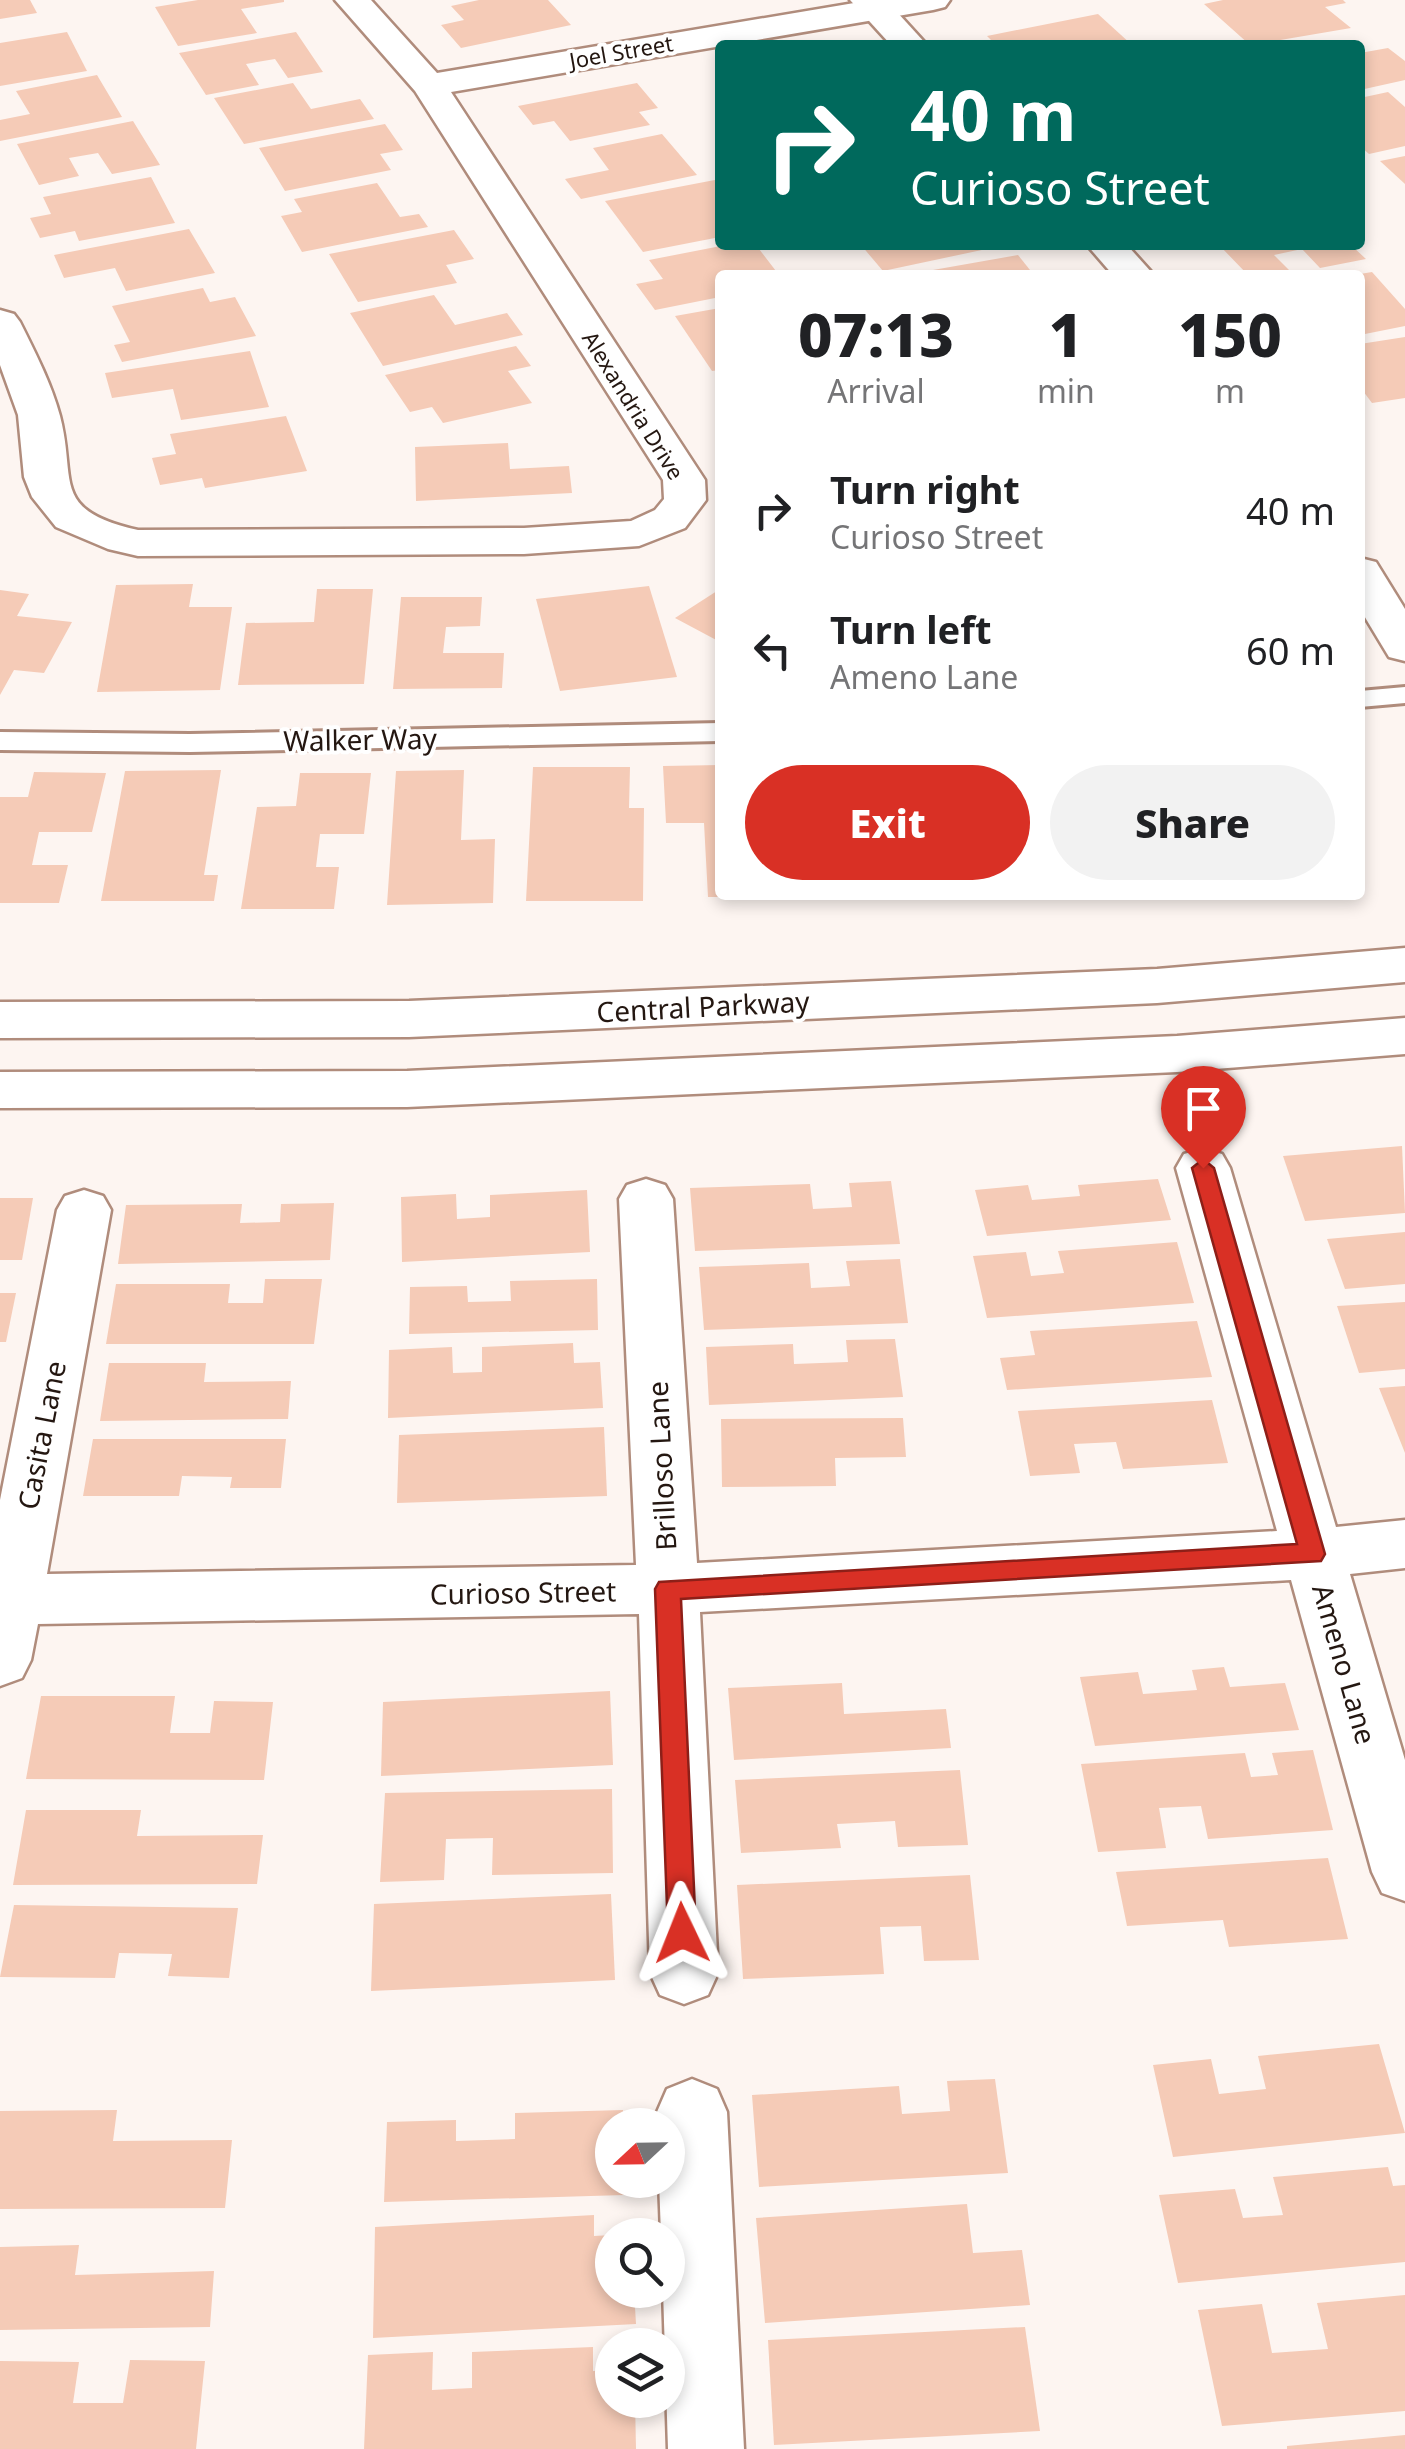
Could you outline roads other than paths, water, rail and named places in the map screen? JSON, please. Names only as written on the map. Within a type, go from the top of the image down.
[{"type":"street","name":"Alexandria Drive","points":[[0,322],[26,377],[42,429],[46,481],[57,506],[76,523],[106,536],[138,543],[524,541],[639,532],[670,519],[685,500],[684,480],[428,85],[352,0]]},
{"type":"street","name":"Joel Street","points":[[428,85],[870,4],[933,0]]},
{"type":"street","points":[[870,4],[905,40]]},
{"type":"street","points":[[1111,250],[1130,270]]},
{"type":"street","points":[[1365,579],[1405,647]]},
{"type":"street","name":"Central Parkway","points":[[0,1020],[449,1018],[1157,986],[1405,964]]},
{"type":"street","points":[[0,1090],[426,1088],[1177,1054],[1405,1036]]},
{"type":"street","name":"Ameno Lane","points":[[1203,1168],[1405,1872]]},
{"type":"street","name":"Brilloso Lane","points":[[646,1199],[684,1972]]},
{"type":"street","name":"Casita Lane","points":[[0,1660],[5,1600],[84,1210]]},
{"type":"street","name":"Curioso Street","points":[[5,1600],[668,1589],[1312,1554],[1405,1544]]},
{"type":"street","points":[[692,2112],[706,2449]]},
{"type":"lane","points":[[1365,698],[1405,695]]},
{"type":"lane","name":"Walker Way","points":[[0,741],[190,743],[715,732]]}]
